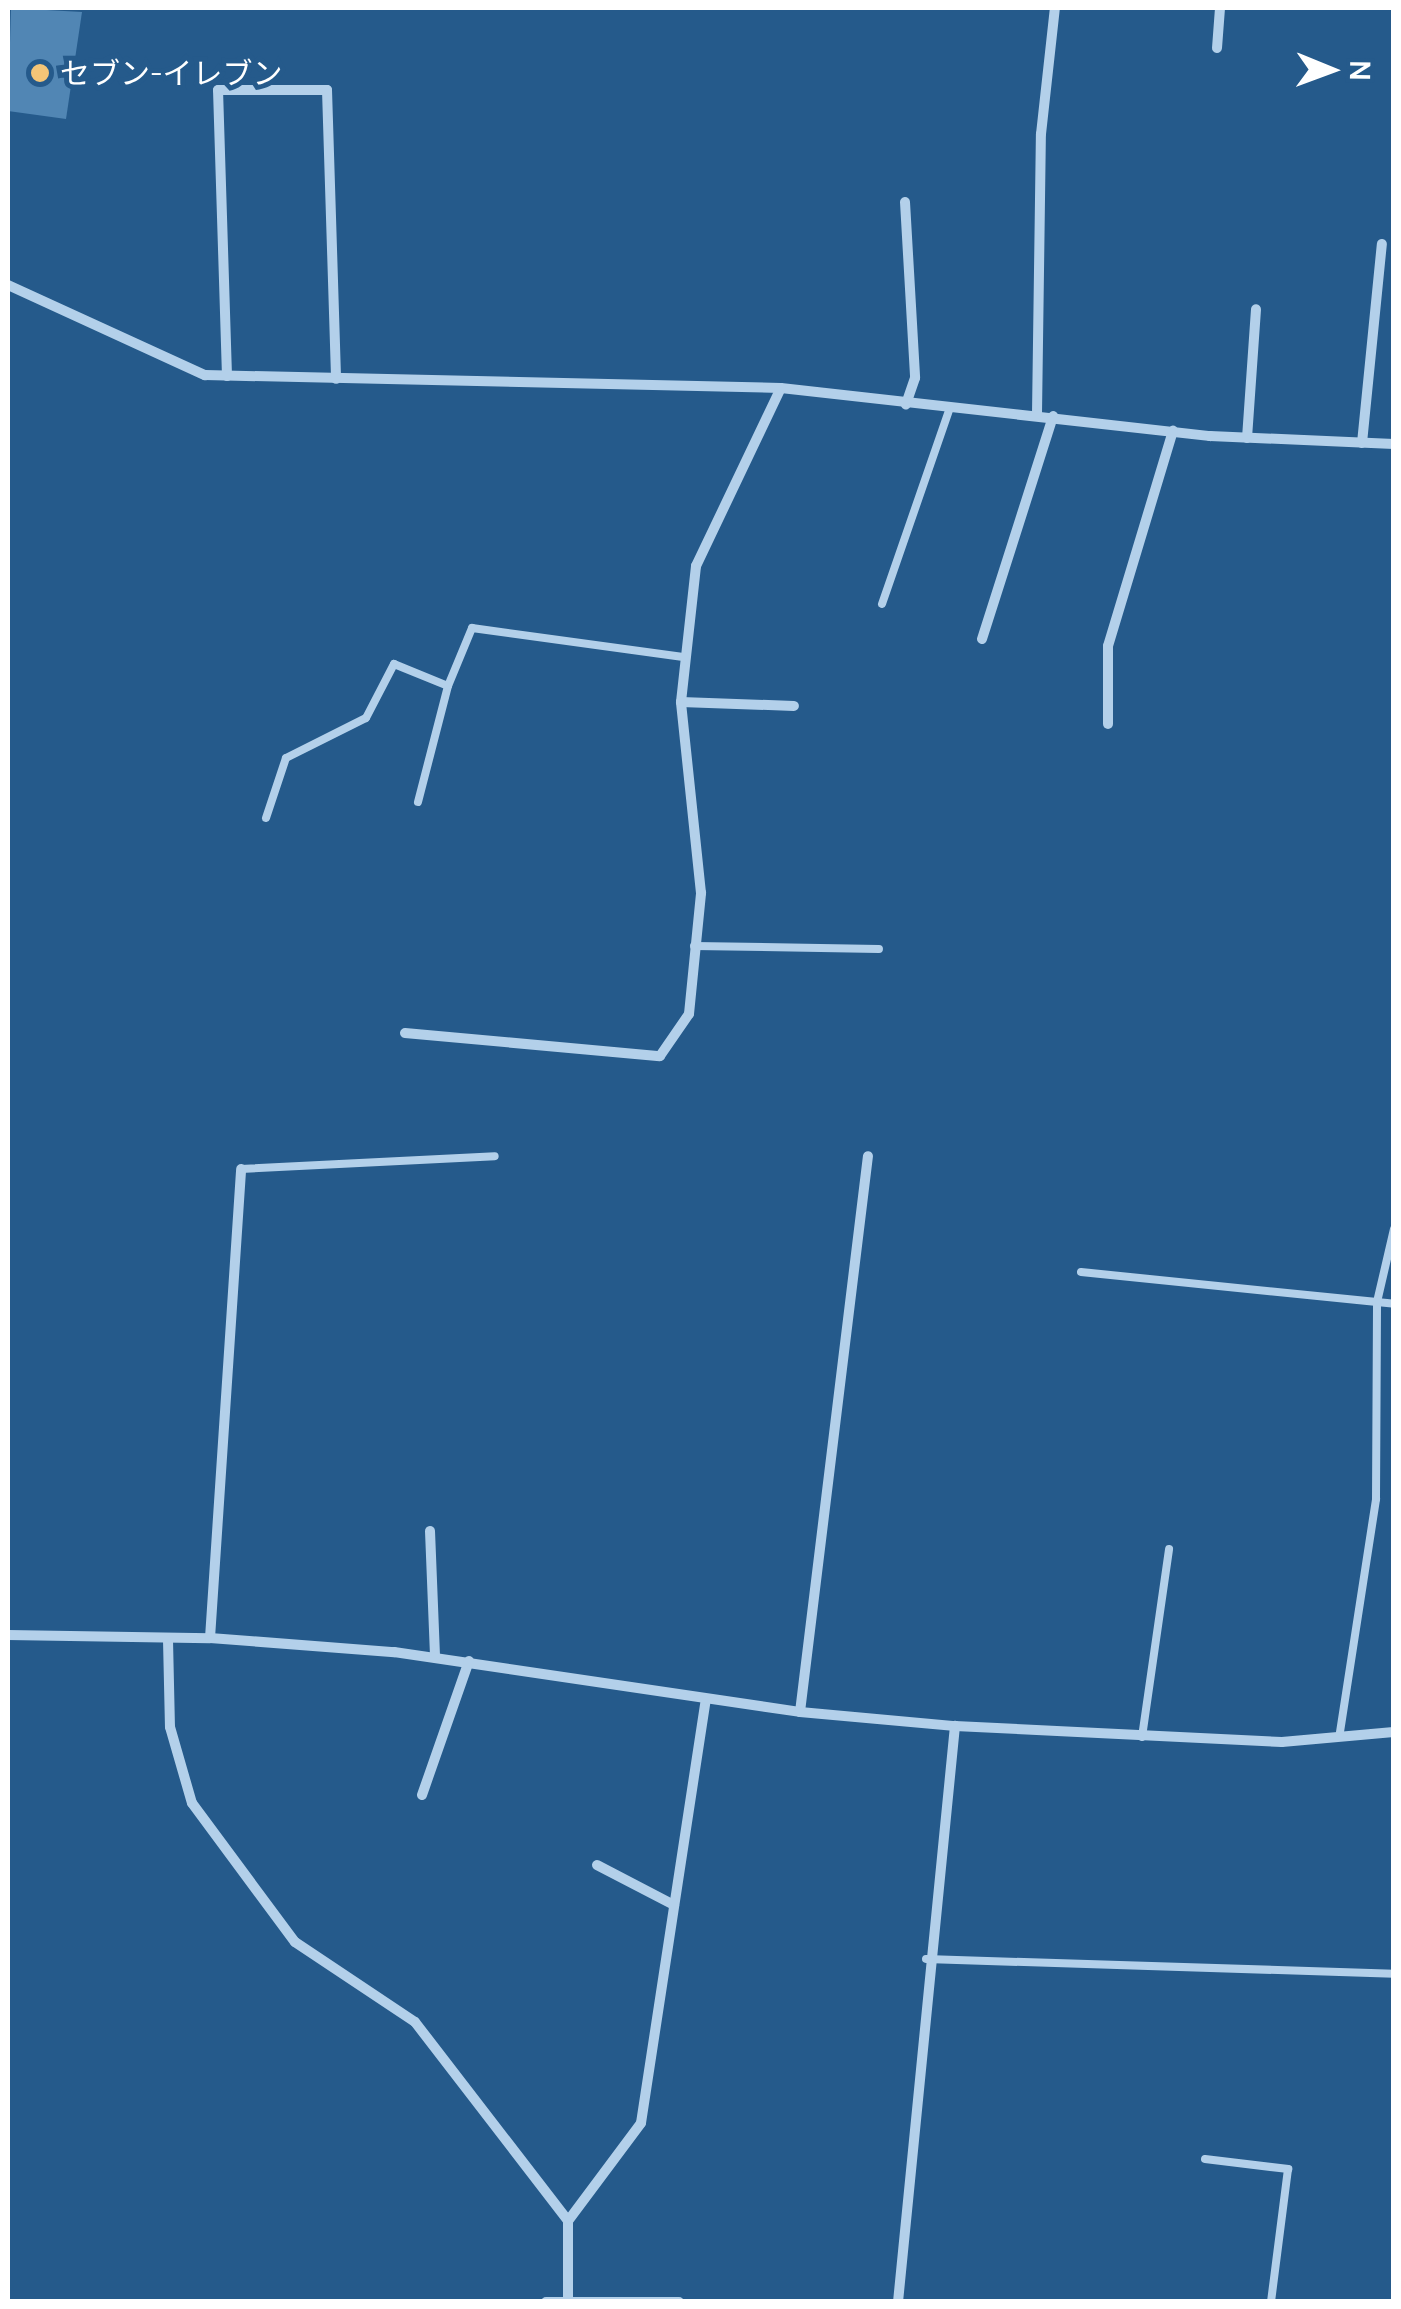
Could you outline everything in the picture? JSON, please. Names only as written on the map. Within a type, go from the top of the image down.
[{"type":"street","points":[[1037,414],[1041,134],[1055,8]]},
{"type":"street","points":[[1217,48],[1220,8]]},
{"type":"street","points":[[227,376],[218,90],[327,90],[336,379]]},
{"type":"street","points":[[904,202],[915,378],[906,404]]},
{"type":"street","points":[[1362,443],[1382,244]]},
{"type":"street","points":[[8,286],[169,360],[227,376],[781,388],[949,410],[1037,414],[1247,438],[1394,444]]},
{"type":"street","points":[[1247,438],[1256,309]]},
{"type":"street","points":[[405,1034],[660,1056],[689,1014],[701,893],[681,702],[696,566],[781,388]]},
{"type":"street","points":[[982,639],[1053,416]]},
{"type":"street","points":[[1108,724],[1108,646],[1173,431]]},
{"type":"street","points":[[681,702],[794,706]]},
{"type":"street","points":[[800,1712],[868,1156]]},
{"type":"street","points":[[210,1638],[240,1169]]},
{"type":"street","points":[[430,1531],[435,1658]]},
{"type":"street","points":[[8,1635],[210,1638],[469,1661],[800,1712],[956,1726],[1282,1742],[1340,1732],[1394,1732]]},
{"type":"street","points":[[168,1640],[170,1727],[192,1803],[295,1942],[415,2022],[568,2221],[569,2300]]},
{"type":"street","points":[[422,1795],[469,1661]]},
{"type":"street","points":[[568,2221],[641,2123],[706,1698]]},
{"type":"street","points":[[898,2302],[926,1959],[956,1726]]},
{"type":"street","points":[[597,1865],[674,1906]]},
{"type":"street","points":[[546,2302],[679,2302]]},
{"type":"lane","points":[[882,604],[949,410]]},
{"type":"lane","points":[[418,802],[448,686],[472,628],[684,657]]},
{"type":"lane","points":[[266,818],[286,758],[366,718],[394,664],[448,686]]},
{"type":"lane","points":[[693,946],[879,950]]},
{"type":"lane","points":[[240,1169],[495,1156]]},
{"type":"lane","points":[[1340,1732],[1376,1499],[1377,1302],[1394,1229]]},
{"type":"lane","points":[[1081,1272],[1394,1304]]},
{"type":"lane","points":[[1142,1738],[1169,1549]]},
{"type":"lane","points":[[926,1959],[1394,1974]]},
{"type":"lane","points":[[1205,2159],[1288,2169],[1271,2302]]},
{"type":"building","name":"セブン-イレブン","points":[[11,8],[82,12],[66,119],[8,111]]},
{"type":"place","name":"セブン-イレブン","points":[[40,73]]}]
